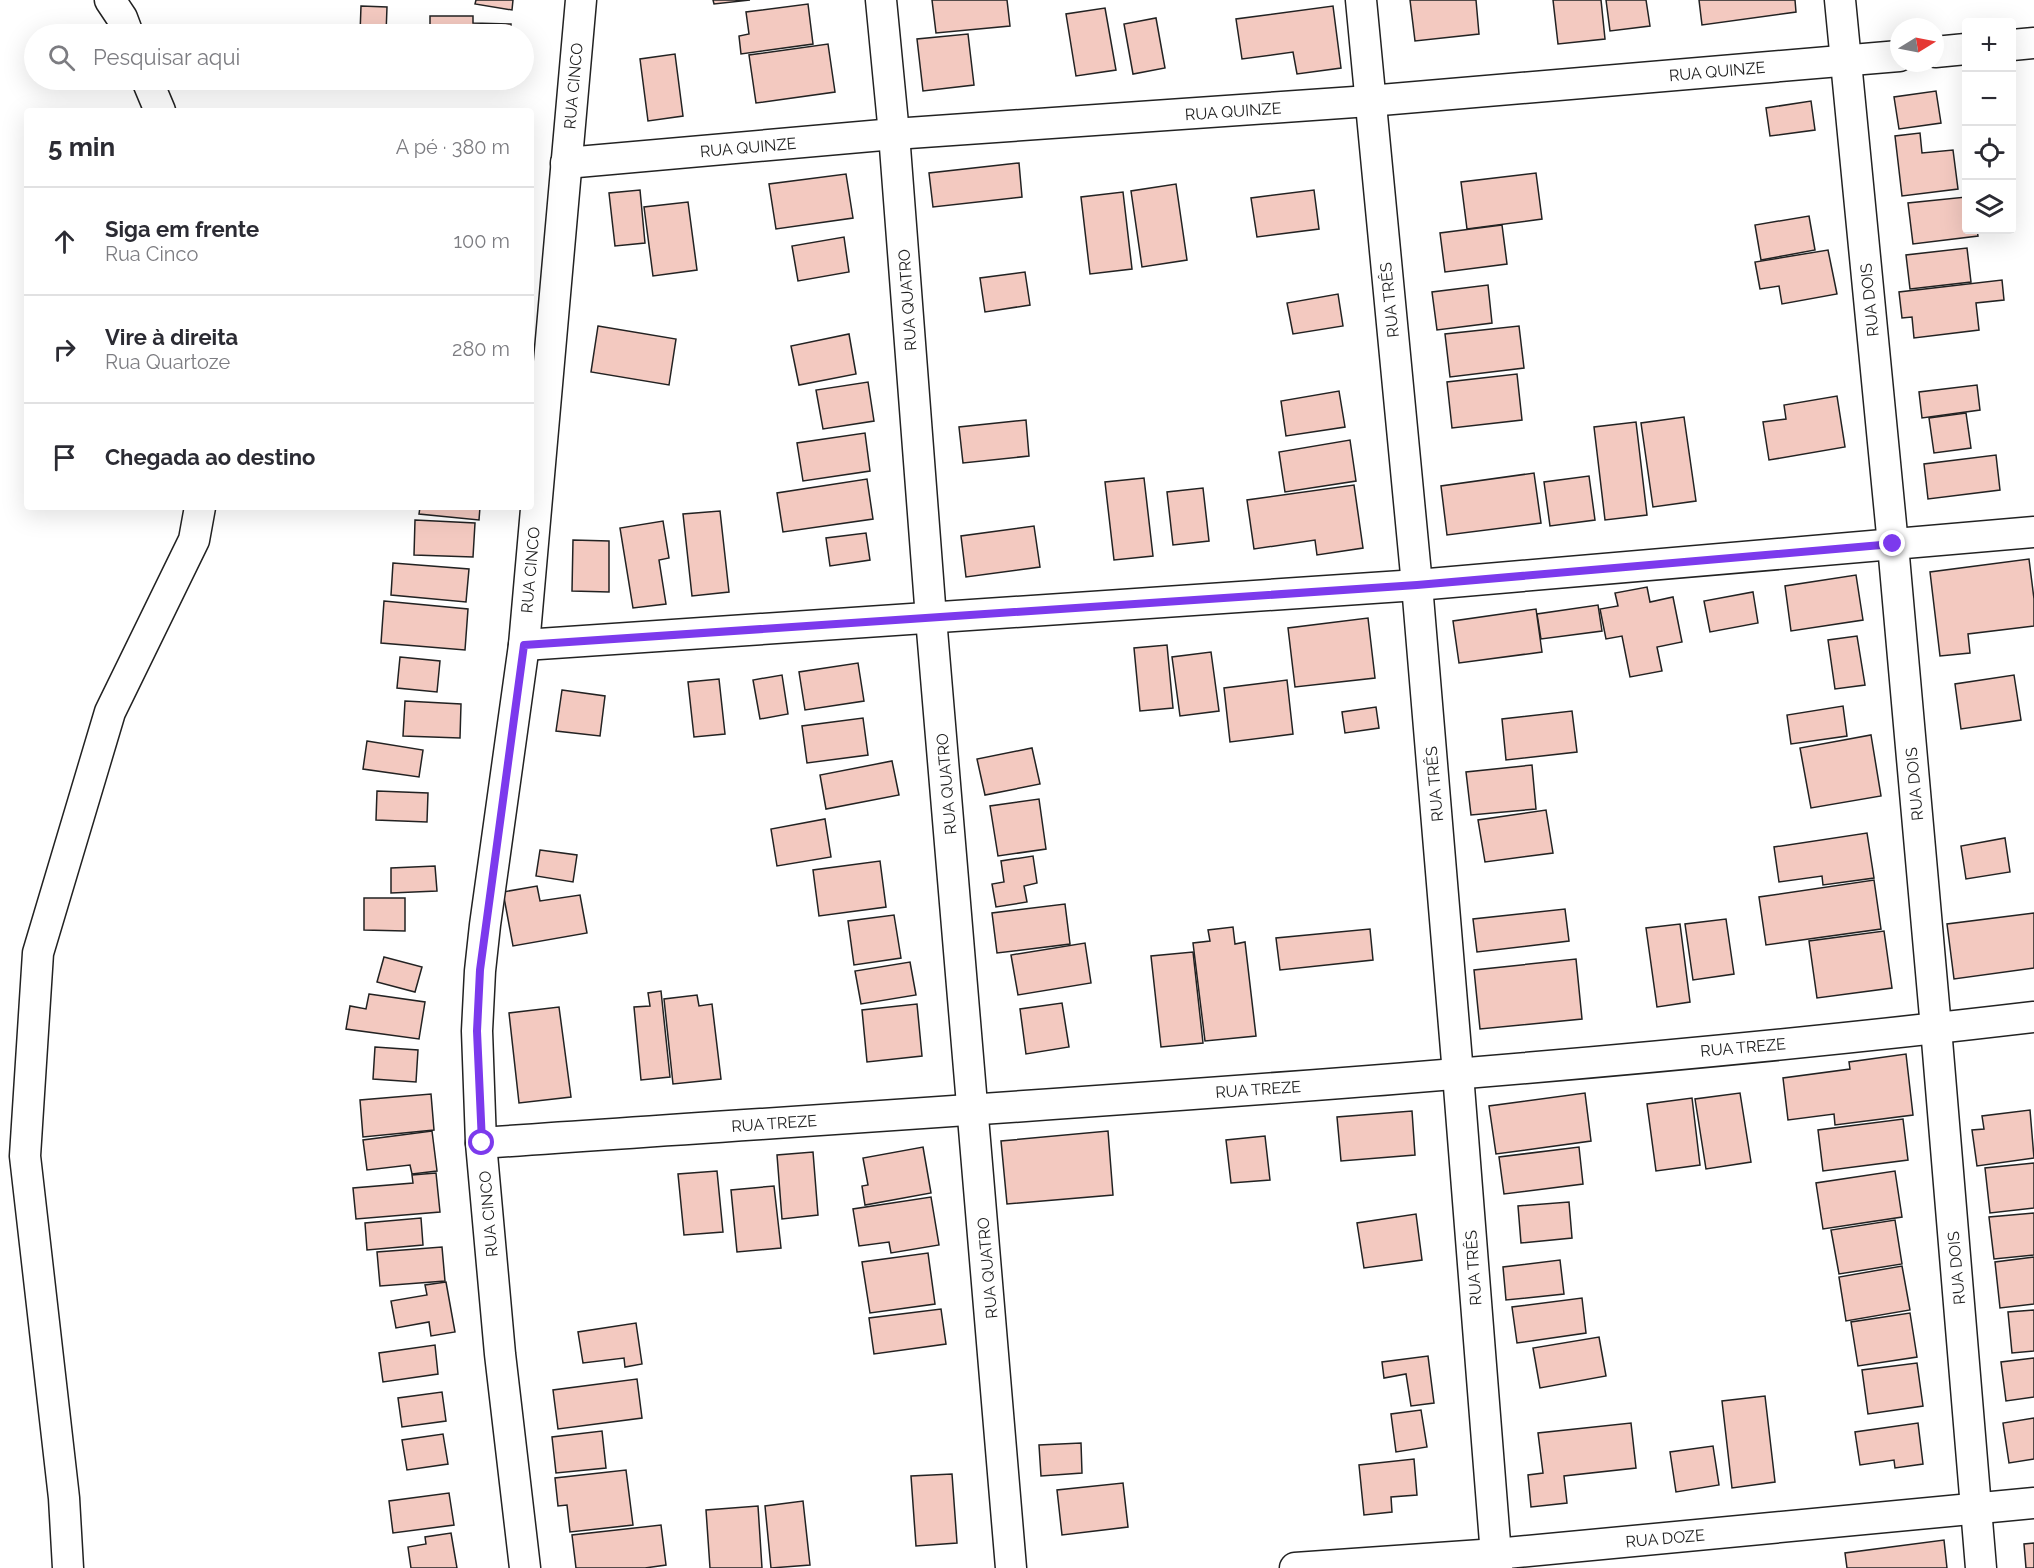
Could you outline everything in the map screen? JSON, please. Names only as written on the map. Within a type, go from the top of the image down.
[{"type":"street","points":[[110,0],[124,24]]},
{"type":"street","name":"RUA CINCO","points":[[525,1568],[500,1353],[482,1143],[477,1031],[480,970],[524,645],[581,0]]},
{"type":"street","name":"RUA QUATRO","points":[[881,0],[894,134],[931,618],[1011,1568]]},
{"type":"street","name":"RUA TRÊS","points":[[1361,0],[1417,585],[1496,1561]]},
{"type":"street","name":"RUA DOIS","points":[[1839,0],[1893,544],[1981,1568]]},
{"type":"street","points":[[2016,45],[2034,44]]},
{"type":"street","points":[[1944,51],[1962,50]]},
{"type":"street","name":"RUA QUINZE","points":[[566,164],[894,134],[1369,101],[1890,57]]},
{"type":"street","points":[[151,90],[159,108]]},
{"type":"street","points":[[68,1568],[64,1498],[25,1156],[38,953],[110,712],[194,540],[199,510]]},
{"type":"street","points":[[524,645],[1417,585],[2034,532]]},
{"type":"street","name":"RUA TREZE","points":[[482,1143],[1458,1074],[1936,1029],[2034,1017]]},
{"type":"street","name":"RUA DOZE","points":[[1295,1568],[1496,1561],[2034,1503]]},
{"type":"building","points":[[476,0],[513,0],[512,10],[475,4]]},
{"type":"building","points":[[713,0],[750,0],[714,4]]},
{"type":"building","points":[[932,0],[1007,0],[1010,26],[936,33]]},
{"type":"building","points":[[1410,0],[1476,0],[1479,34],[1415,41]]},
{"type":"building","points":[[1553,0],[1601,0],[1605,39],[1558,44]]},
{"type":"building","points":[[1606,0],[1646,0],[1650,26],[1610,31]]},
{"type":"building","points":[[1699,0],[1795,0],[1796,12],[1702,25]]},
{"type":"building","points":[[808,4],[813,44],[741,54],[739,36],[749,34],[746,12]]},
{"type":"building","points":[[361,6],[387,7],[386,24],[360,24]]},
{"type":"building","points":[[1333,6],[1341,68],[1297,74],[1293,52],[1242,59],[1236,19]]},
{"type":"building","points":[[1105,8],[1116,70],[1076,76],[1066,14]]},
{"type":"building","points":[[430,16],[473,16],[473,23],[511,24],[430,24]]},
{"type":"building","points":[[1156,18],[1165,68],[1133,74],[1124,24]]},
{"type":"building","points":[[968,34],[974,85],[923,91],[917,39]]},
{"type":"building","points":[[828,44],[835,92],[756,103],[749,55]]},
{"type":"building","points":[[675,54],[683,116],[648,121],[640,59]]},
{"type":"building","points":[[1936,91],[1941,123],[1899,129],[1894,97]]},
{"type":"building","points":[[1811,101],[1815,130],[1770,136],[1766,108]]},
{"type":"building","points":[[1920,133],[1922,153],[1953,150],[1958,189],[1902,196],[1895,136]]},
{"type":"building","points":[[1019,163],[1022,197],[933,207],[929,173]]},
{"type":"building","points":[[1536,173],[1542,219],[1467,229],[1461,182]]},
{"type":"building","points":[[846,174],[853,218],[776,229],[769,184]]},
{"type":"building","points":[[1176,184],[1187,260],[1142,267],[1131,191]]},
{"type":"building","points":[[640,190],[645,243],[615,246],[609,193]]},
{"type":"building","points":[[1314,190],[1319,229],[1257,237],[1251,198]]},
{"type":"building","points":[[1123,192],[1132,269],[1090,274],[1081,197]]},
{"type":"building","points":[[1962,197],[1962,234],[1978,234],[1978,236],[1913,244],[1908,203]]},
{"type":"building","points":[[688,202],[697,270],[653,276],[644,207]]},
{"type":"building","points":[[1809,216],[1815,250],[1761,260],[1755,225]]},
{"type":"building","points":[[1502,225],[1507,264],[1445,272],[1440,233]]},
{"type":"building","points":[[844,237],[849,272],[798,281],[792,246]]},
{"type":"building","points":[[1967,248],[1971,282],[1910,289],[1906,255]]},
{"type":"building","points":[[1828,250],[1837,294],[1782,304],[1779,286],[1760,289],[1755,262]]},
{"type":"building","points":[[1025,272],[1030,305],[985,312],[980,278]]},
{"type":"building","points":[[2002,280],[2004,300],[1976,303],[1979,330],[1914,338],[1912,317],[1902,318],[1899,292]]},
{"type":"building","points":[[1488,285],[1492,323],[1437,330],[1432,292]]},
{"type":"building","points":[[1338,294],[1343,326],[1293,334],[1287,303]]},
{"type":"building","points":[[598,326],[676,339],[669,385],[591,372]]},
{"type":"building","points":[[1519,326],[1524,368],[1450,377],[1445,334]]},
{"type":"building","points":[[849,334],[856,374],[799,385],[791,346]]},
{"type":"building","points":[[1517,374],[1522,420],[1452,428],[1447,382]]},
{"type":"building","points":[[868,382],[874,421],[823,429],[816,390]]},
{"type":"building","points":[[1977,385],[1980,410],[1922,418],[1919,392]]},
{"type":"building","points":[[1339,391],[1345,427],[1286,436],[1281,401]]},
{"type":"building","points":[[1837,396],[1845,447],[1769,460],[1763,422],[1786,419],[1784,405]]},
{"type":"building","points":[[1966,413],[1971,448],[1934,453],[1929,418]]},
{"type":"building","points":[[1684,417],[1696,501],[1653,507],[1641,423]]},
{"type":"building","points":[[1026,420],[1029,456],[963,463],[959,427]]},
{"type":"building","points":[[1636,422],[1647,515],[1605,520],[1594,427]]},
{"type":"building","points":[[865,433],[870,471],[803,481],[797,443]]},
{"type":"building","points":[[1350,440],[1356,481],[1285,492],[1279,452]]},
{"type":"building","points":[[1996,455],[2000,490],[1928,499],[1924,464]]},
{"type":"building","points":[[1534,473],[1541,523],[1447,535],[1441,486]]},
{"type":"building","points":[[1589,476],[1595,520],[1550,526],[1544,482]]},
{"type":"building","points":[[1144,478],[1153,556],[1114,560],[1105,482]]},
{"type":"building","points":[[867,479],[873,519],[783,532],[777,493]]},
{"type":"building","points":[[1354,485],[1363,548],[1317,555],[1315,540],[1254,549],[1247,500]]},
{"type":"building","points":[[1203,488],[1209,541],[1173,545],[1167,492]]},
{"type":"building","points":[[420,510],[480,510],[479,520],[419,514]]},
{"type":"building","points":[[720,511],[729,592],[692,596],[683,514]]},
{"type":"building","points":[[415,520],[475,523],[473,557],[414,555]]},
{"type":"building","points":[[663,521],[669,558],[659,560],[666,604],[633,608],[620,528]]},
{"type":"building","points":[[1034,526],[1040,567],[966,577],[961,536]]},
{"type":"building","points":[[866,533],[870,560],[830,566],[826,538]]},
{"type":"building","points":[[573,540],[609,541],[609,592],[572,591]]},
{"type":"building","points":[[2029,559],[2034,599],[2034,626],[1968,634],[1970,653],[1940,656],[1930,572]]},
{"type":"building","points":[[393,563],[469,569],[466,602],[391,595]]},
{"type":"building","points":[[1856,575],[1863,620],[1791,631],[1785,586]]},
{"type":"building","points":[[1647,587],[1650,602],[1673,597],[1682,642],[1657,647],[1662,671],[1630,677],[1622,636],[1606,639],[1600,609],[1618,606],[1615,593]]},
{"type":"building","points":[[1753,592],[1758,623],[1710,632],[1704,601]]},
{"type":"building","points":[[384,601],[468,609],[465,650],[381,643]]},
{"type":"building","points":[[1598,605],[1602,631],[1541,639],[1537,614]]},
{"type":"building","points":[[1536,609],[1542,652],[1459,663],[1453,621]]},
{"type":"building","points":[[1368,618],[1375,678],[1295,687],[1288,628]]},
{"type":"building","points":[[1857,636],[1865,685],[1835,689],[1828,640]]},
{"type":"building","points":[[1167,645],[1173,708],[1140,711],[1134,648]]},
{"type":"building","points":[[1211,652],[1219,711],[1180,716],[1172,657]]},
{"type":"building","points":[[400,657],[440,661],[437,692],[397,688]]},
{"type":"building","points":[[858,663],[864,701],[805,710],[799,672]]},
{"type":"building","points":[[782,675],[788,714],[760,719],[753,680]]},
{"type":"building","points":[[2014,675],[2021,720],[1961,729],[1955,684]]},
{"type":"building","points":[[719,679],[725,734],[694,737],[688,682]]},
{"type":"building","points":[[1287,680],[1293,734],[1230,742],[1224,688]]},
{"type":"building","points":[[562,690],[605,696],[600,736],[556,731]]},
{"type":"building","points":[[405,701],[461,704],[460,738],[403,736]]},
{"type":"building","points":[[1843,706],[1847,736],[1791,744],[1787,715]]},
{"type":"building","points":[[1376,707],[1379,728],[1345,733],[1342,712]]},
{"type":"building","points":[[1572,711],[1577,752],[1506,760],[1502,719]]},
{"type":"building","points":[[863,718],[868,755],[807,763],[802,726]]},
{"type":"building","points":[[1871,735],[1881,796],[1811,808],[1800,748]]},
{"type":"building","points":[[367,741],[423,750],[419,777],[363,769]]},
{"type":"building","points":[[1032,748],[1040,784],[985,795],[977,759]]},
{"type":"building","points":[[892,761],[899,795],[826,809],[820,775]]},
{"type":"building","points":[[1532,765],[1536,809],[1471,815],[1466,772]]},
{"type":"building","points":[[377,791],[428,793],[427,822],[376,820]]},
{"type":"building","points":[[1039,799],[1046,849],[998,856],[990,806]]},
{"type":"building","points":[[1546,810],[1553,853],[1485,862],[1478,820]]},
{"type":"building","points":[[825,819],[831,857],[777,866],[771,829]]},
{"type":"building","points":[[1867,833],[1874,878],[1823,885],[1822,876],[1779,882],[1774,847]]},
{"type":"building","points":[[2005,838],[2010,872],[1966,879],[1961,846]]},
{"type":"building","points":[[540,850],[577,855],[573,882],[536,876]]},
{"type":"building","points":[[1033,856],[1037,883],[1024,886],[1027,902],[996,907],[992,884],[1004,882],[1001,861]]},
{"type":"building","points":[[880,861],[886,907],[819,916],[813,870]]},
{"type":"building","points":[[435,866],[437,891],[391,893],[391,868]]},
{"type":"building","points":[[1874,880],[1881,929],[1766,945],[1759,897]]},
{"type":"building","points":[[537,886],[540,901],[580,895],[587,933],[513,946],[503,892]]},
{"type":"building","points":[[364,898],[405,898],[405,931],[364,930]]},
{"type":"building","points":[[1065,904],[1070,944],[997,953],[992,913]]},
{"type":"building","points":[[1565,909],[1569,941],[1477,952],[1473,919]]},
{"type":"building","points":[[2034,913],[2034,968],[1954,979],[1947,924]]},
{"type":"building","points":[[894,915],[901,958],[854,965],[848,921]]},
{"type":"building","points":[[1726,919],[1734,974],[1693,980],[1685,924]]},
{"type":"building","points":[[1680,924],[1690,1002],[1657,1007],[1646,928]]},
{"type":"building","points":[[1233,927],[1235,944],[1245,942],[1256,1036],[1205,1041],[1193,943],[1210,941],[1208,930]]},
{"type":"building","points":[[1370,929],[1373,960],[1280,970],[1276,938]]},
{"type":"building","points":[[1884,931],[1892,988],[1817,998],[1809,941]]},
{"type":"building","points":[[1085,943],[1091,983],[1018,995],[1011,955]]},
{"type":"building","points":[[1193,952],[1203,1043],[1161,1047],[1151,956]]},
{"type":"building","points":[[384,957],[422,967],[415,992],[377,982]]},
{"type":"building","points":[[1576,959],[1582,1019],[1480,1029],[1474,970]]},
{"type":"building","points":[[910,962],[916,995],[861,1004],[855,971]]},
{"type":"building","points":[[661,991],[670,1077],[641,1080],[634,1007],[650,1006],[648,993]]},
{"type":"building","points":[[369,994],[425,1002],[419,1039],[346,1029],[350,1006],[366,1009]]},
{"type":"building","points":[[697,995],[699,1006],[712,1004],[721,1079],[673,1084],[664,999]]},
{"type":"building","points":[[1062,1003],[1069,1047],[1026,1054],[1020,1009]]},
{"type":"building","points":[[917,1004],[922,1056],[867,1062],[862,1010]]},
{"type":"building","points":[[559,1007],[571,1097],[519,1103],[509,1013]]},
{"type":"building","points":[[375,1047],[418,1050],[416,1082],[373,1079]]},
{"type":"building","points":[[1906,1054],[1913,1115],[1835,1125],[1834,1114],[1788,1120],[1783,1078],[1850,1069],[1849,1062]]},
{"type":"building","points":[[1585,1093],[1591,1141],[1496,1154],[1489,1106]]},
{"type":"building","points":[[1740,1093],[1751,1162],[1706,1169],[1695,1099]]},
{"type":"building","points":[[431,1094],[434,1130],[363,1137],[360,1100]]},
{"type":"building","points":[[1692,1098],[1700,1165],[1656,1171],[1647,1104]]},
{"type":"building","points":[[2030,1110],[2034,1158],[1977,1166],[1972,1130],[1984,1129],[1982,1116]]},
{"type":"building","points":[[1412,1111],[1415,1155],[1341,1161],[1337,1117]]},
{"type":"building","points":[[1903,1119],[1908,1160],[1823,1171],[1818,1130]]},
{"type":"building","points":[[432,1131],[437,1171],[412,1174],[410,1165],[367,1170],[363,1140]]},
{"type":"building","points":[[1108,1131],[1113,1195],[1007,1204],[1001,1141]]},
{"type":"building","points":[[1265,1136],[1270,1180],[1231,1183],[1226,1140]]},
{"type":"building","points":[[923,1147],[931,1193],[865,1205],[862,1186],[868,1185],[863,1158]]},
{"type":"building","points":[[1579,1147],[1583,1184],[1504,1194],[1499,1157]]},
{"type":"building","points":[[813,1152],[818,1215],[782,1219],[777,1155]]},
{"type":"building","points":[[2034,1163],[2034,1208],[1990,1213],[1985,1168]]},
{"type":"building","points":[[717,1171],[723,1232],[684,1235],[678,1174]]},
{"type":"building","points":[[1895,1171],[1902,1217],[1823,1229],[1816,1183]]},
{"type":"building","points":[[436,1173],[440,1212],[356,1219],[353,1188],[413,1183],[412,1175]]},
{"type":"building","points":[[774,1186],[781,1248],[737,1252],[731,1190]]},
{"type":"building","points":[[931,1197],[939,1245],[891,1253],[889,1242],[859,1246],[853,1209]]},
{"type":"building","points":[[1569,1202],[1572,1238],[1521,1243],[1518,1206]]},
{"type":"building","points":[[2034,1213],[2034,1255],[1994,1259],[1989,1217]]},
{"type":"building","points":[[1416,1214],[1422,1260],[1364,1268],[1357,1223]]},
{"type":"building","points":[[421,1218],[423,1245],[367,1250],[365,1223]]},
{"type":"building","points":[[1895,1220],[1902,1264],[1839,1274],[1831,1230]]},
{"type":"building","points":[[442,1247],[445,1281],[380,1286],[377,1252]]},
{"type":"building","points":[[928,1253],[935,1304],[870,1313],[862,1262]]},
{"type":"building","points":[[2034,1257],[2034,1304],[2000,1308],[1995,1262]]},
{"type":"building","points":[[1560,1260],[1564,1294],[1506,1300],[1503,1267]]},
{"type":"building","points":[[1902,1266],[1910,1310],[1846,1321],[1839,1277]]},
{"type":"building","points":[[446,1282],[455,1332],[431,1336],[429,1322],[396,1328],[391,1301],[427,1295],[425,1285]]},
{"type":"building","points":[[1582,1298],[1586,1333],[1517,1343],[1512,1307]]},
{"type":"building","points":[[941,1309],[946,1344],[874,1354],[869,1318]]},
{"type":"building","points":[[2034,1310],[2034,1351],[2012,1353],[2008,1312]]},
{"type":"building","points":[[1910,1313],[1917,1357],[1858,1366],[1851,1322]]},
{"type":"building","points":[[636,1323],[642,1364],[625,1367],[624,1358],[583,1363],[578,1332]]},
{"type":"building","points":[[1599,1337],[1606,1376],[1540,1388],[1533,1348]]},
{"type":"building","points":[[435,1345],[438,1374],[383,1382],[379,1353]]},
{"type":"building","points":[[1428,1356],[1434,1403],[1411,1406],[1406,1374],[1384,1378],[1382,1362]]},
{"type":"building","points":[[2034,1358],[2034,1397],[2006,1401],[2001,1362]]},
{"type":"building","points":[[1917,1363],[1923,1406],[1868,1414],[1862,1370]]},
{"type":"building","points":[[637,1379],[642,1418],[558,1429],[553,1390]]},
{"type":"building","points":[[442,1392],[446,1421],[402,1427],[398,1398]]},
{"type":"building","points":[[1765,1396],[1775,1482],[1732,1488],[1722,1401]]},
{"type":"building","points":[[1421,1410],[1427,1447],[1396,1452],[1391,1414]]},
{"type":"building","points":[[2034,1418],[2034,1459],[2009,1463],[2003,1423]]},
{"type":"building","points":[[1631,1423],[1636,1468],[1564,1476],[1567,1503],[1531,1507],[1528,1475],[1543,1473],[1538,1433]]},
{"type":"building","points":[[1918,1423],[1923,1464],[1895,1468],[1894,1460],[1860,1465],[1855,1432]]},
{"type":"building","points":[[602,1431],[606,1468],[556,1473],[552,1437]]},
{"type":"building","points":[[443,1434],[448,1464],[407,1470],[402,1440]]},
{"type":"building","points":[[1081,1443],[1082,1473],[1041,1476],[1039,1445]]},
{"type":"building","points":[[1713,1446],[1719,1485],[1676,1492],[1670,1452]]},
{"type":"building","points":[[1414,1459],[1417,1495],[1391,1497],[1392,1512],[1364,1515],[1359,1465]]},
{"type":"building","points":[[626,1470],[633,1525],[570,1532],[567,1505],[558,1506],[555,1478]]},
{"type":"building","points":[[952,1474],[957,1543],[916,1546],[911,1476]]},
{"type":"building","points":[[1123,1483],[1128,1527],[1062,1535],[1057,1490]]},
{"type":"building","points":[[449,1493],[454,1525],[393,1533],[389,1501]]},
{"type":"building","points":[[803,1501],[810,1565],[771,1568],[765,1506]]},
{"type":"building","points":[[758,1506],[762,1568],[710,1568],[706,1510]]},
{"type":"building","points":[[661,1525],[666,1565],[645,1568],[576,1568],[572,1535]]},
{"type":"building","points":[[451,1533],[457,1568],[411,1568],[408,1547],[426,1544],[425,1537]]},
{"type":"building","points":[[1944,1540],[1947,1568],[1847,1568],[1845,1553]]},
{"type":"building","points":[[2034,1543],[2034,1568],[2026,1568],[2024,1544]]},
{"type":"route","points":[[482,1143],[477,1031],[480,970],[524,645],[1417,585],[1893,544]]}]
